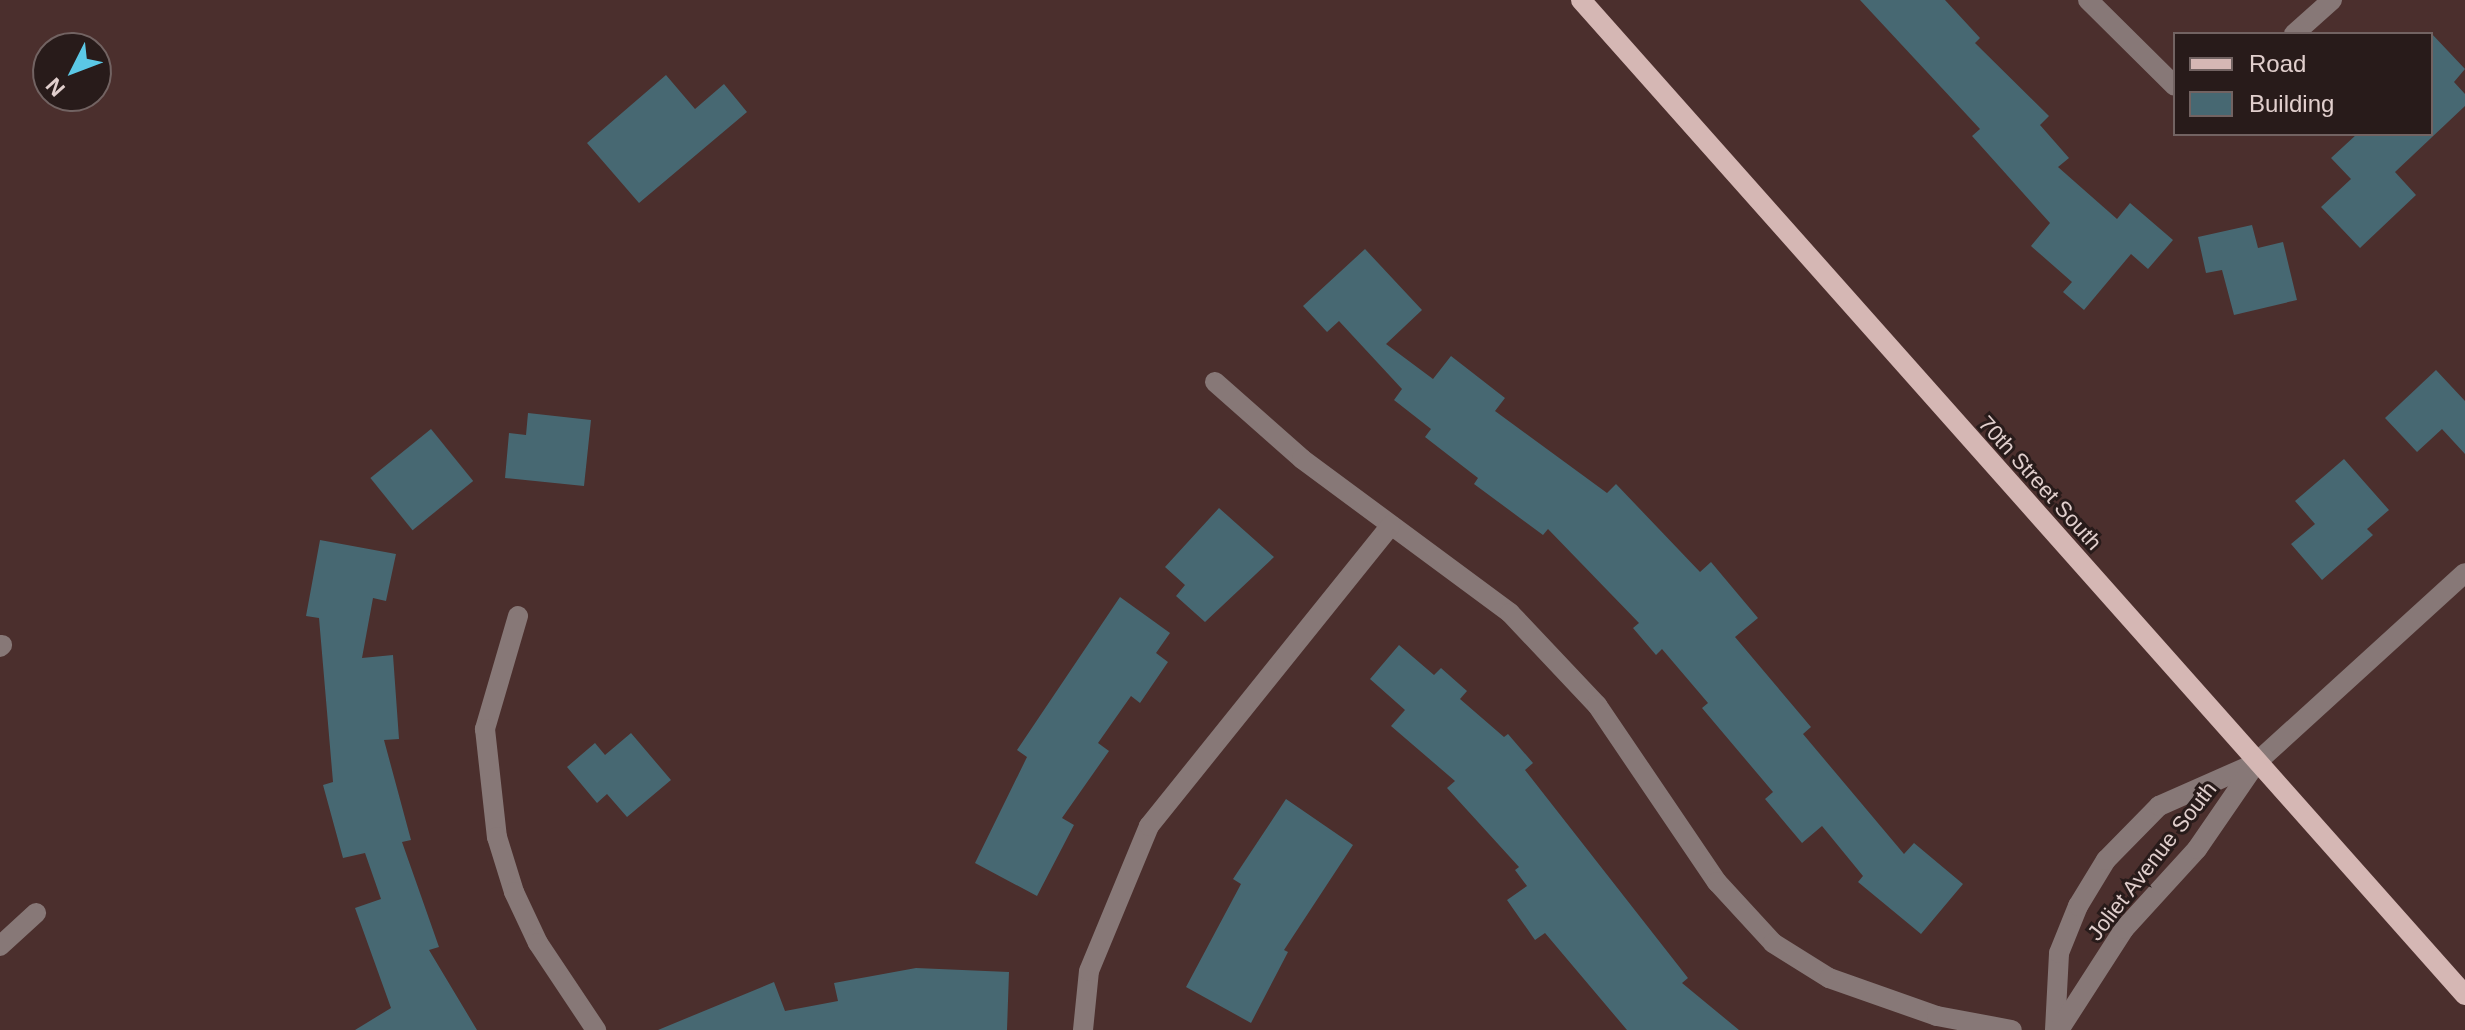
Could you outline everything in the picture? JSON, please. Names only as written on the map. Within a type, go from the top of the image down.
[{"type":"main road","name":"70th Street South","points":[[1581,0],[2465,995]]},
{"type":"street","points":[[2088,0],[2173,84]]},
{"type":"street","points":[[2296,32],[2332,0]]},
{"type":"street","points":[[1215,382],[1302,459],[1510,613],[1597,705],[1717,882],[1773,943],[1829,978],[1937,1016],[2012,1030]]},
{"type":"street","points":[[1083,1030],[1089,971],[1149,826],[1391,525]]},
{"type":"street","name":"Joliet Avenue South","points":[[2057,1030],[2124,929],[2197,849],[2256,763],[2465,573]]},
{"type":"street","points":[[518,616],[485,729],[497,837],[532,930],[596,1030]]},
{"type":"street","name":"Joliet Avenue South","points":[[2057,1030],[2059,953],[2078,906],[2106,860],[2159,806],[2256,763]]},
{"type":"street","points":[[0,946],[36,913]]},
{"type":"building","points":[[1860,0],[1945,0],[1980,38],[1975,43],[2049,116],[2040,125],[2069,158],[2058,167],[2117,219],[2130,203],[2173,240],[2148,269],[2131,254],[2084,310],[2063,292],[2072,282],[2031,246],[2050,223],[1972,136],[1980,129]]},
{"type":"building","points":[[2433,35],[2465,69],[2454,82],[2465,94],[2465,106],[2395,172],[2416,195],[2360,248],[2321,207],[2351,179],[2331,158],[2355,136],[2433,136]]},
{"type":"building","points":[[666,75],[695,109],[724,84],[747,112],[639,203],[587,143]]},
{"type":"building","points":[[2252,225],[2258,248],[2283,242],[2297,300],[2234,315],[2222,270],[2206,273],[2198,237]]},
{"type":"building","points":[[1365,249],[1422,310],[1386,344],[1433,379],[1451,356],[1505,398],[1495,411],[1607,493],[1616,484],[1700,572],[1711,562],[1758,618],[1735,637],[1811,727],[1803,734],[1904,854],[1914,843],[1963,884],[1921,934],[1858,882],[1863,876],[1822,826],[1802,843],[1765,799],[1773,792],[1702,708],[1708,703],[1662,649],[1656,655],[1633,628],[1639,623],[1548,529],[1543,535],[1474,484],[1478,478],[1425,437],[1431,429],[1394,400],[1402,389],[1339,321],[1327,332],[1303,306]]},
{"type":"building","points":[[2436,370],[2465,401],[2465,454],[2442,429],[2417,452],[2385,418]]},
{"type":"building","points":[[528,413],[591,420],[584,486],[505,478],[509,433],[526,435]]},
{"type":"building","points":[[431,429],[473,481],[413,530],[370,478]]},
{"type":"building","points":[[2344,459],[2389,510],[2367,529],[2373,535],[2322,580],[2291,544],[2315,524],[2295,501]]},
{"type":"building","points":[[1219,508],[1274,557],[1205,622],[1176,596],[1185,585],[1165,567]]},
{"type":"building","points":[[320,540],[396,554],[386,601],[373,598],[362,658],[393,655],[399,739],[384,740],[411,840],[402,842],[439,947],[429,950],[477,1030],[355,1030],[391,1008],[355,908],[381,899],[365,853],[343,858],[323,785],[333,782],[319,618],[306,616]]},
{"type":"building","points":[[1120,597],[1170,633],[1156,653],[1168,662],[1140,703],[1131,696],[1098,743],[1109,751],[1062,818],[1074,825],[1037,896],[975,863],[1027,757],[1017,750]]},
{"type":"building","points":[[1399,645],[1434,675],[1441,668],[1467,691],[1460,699],[1504,737],[1508,734],[1533,763],[1525,770],[1688,978],[1682,983],[1739,1030],[1627,1030],[1545,933],[1535,940],[1507,900],[1527,886],[1515,870],[1519,867],[1447,788],[1455,781],[1391,726],[1405,710],[1370,679]]},
{"type":"building","points":[[631,733],[671,780],[627,817],[607,794],[597,803],[567,767],[595,743],[605,755]]},
{"type":"building","points":[[1286,799],[1353,845],[1284,950],[1288,952],[1251,1023],[1186,987],[1241,884],[1233,879]]},
{"type":"building","points":[[916,968],[1009,972],[1007,1030],[658,1030],[774,982],[785,1011],[838,1001],[834,983]]}]
